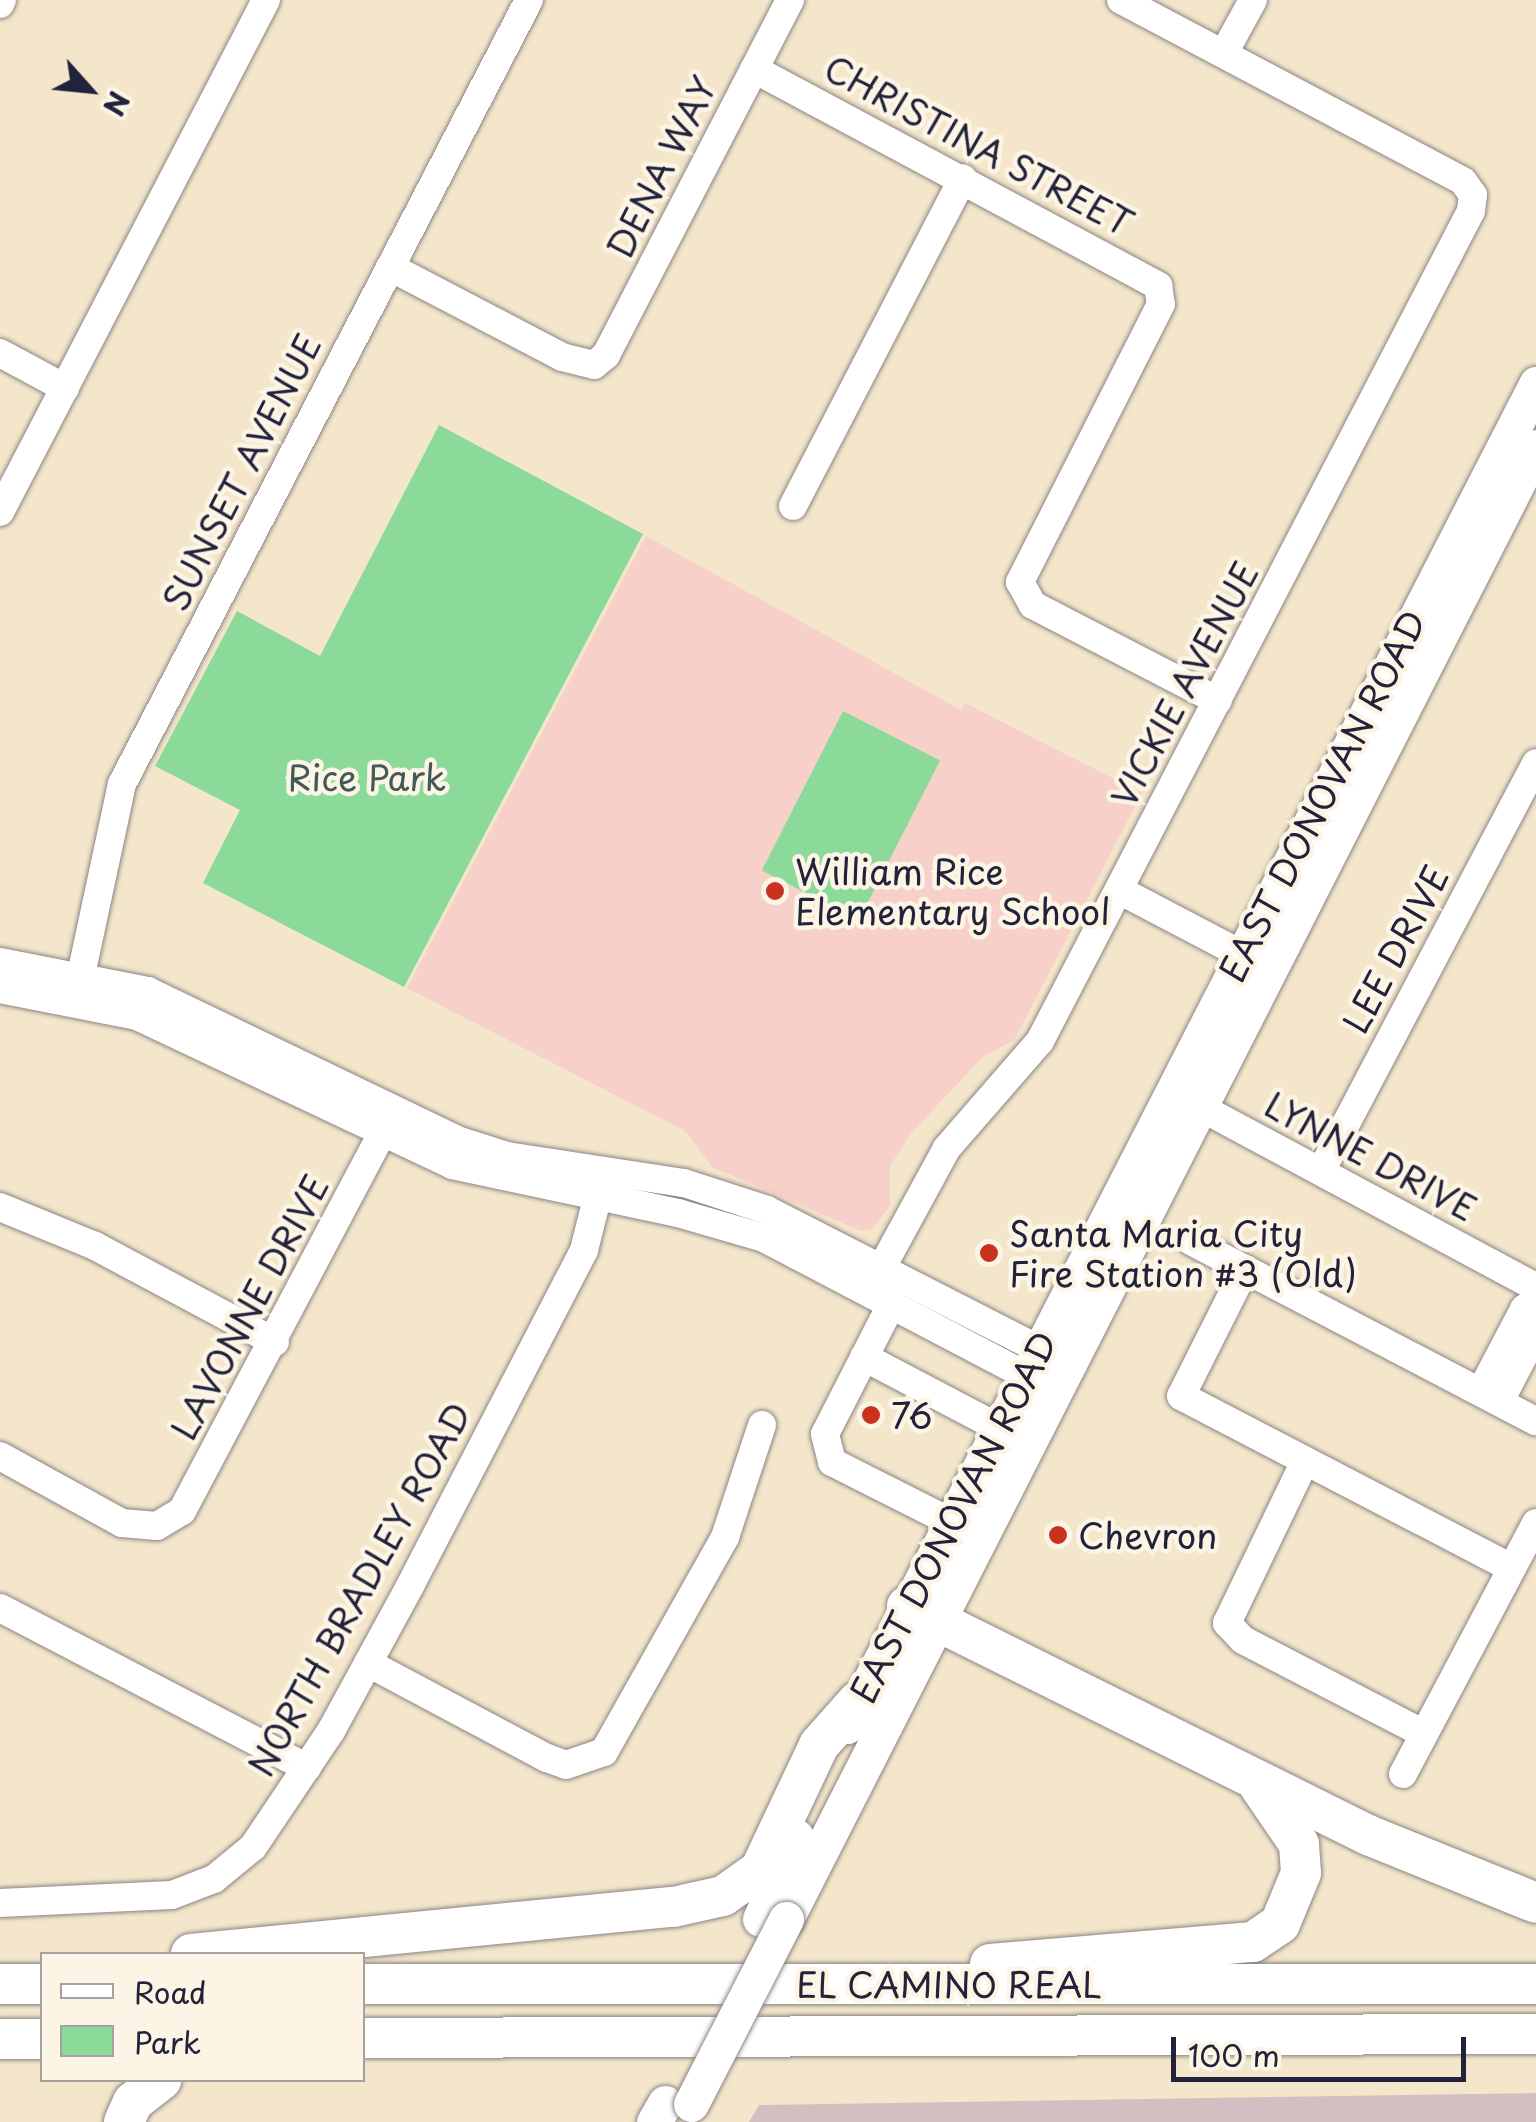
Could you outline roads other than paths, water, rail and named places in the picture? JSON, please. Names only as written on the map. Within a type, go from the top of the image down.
[{"type":"highway","points":[[922,1614],[1450,1873],[1536,1903]]},
{"type":"highway","points":[[211,1952],[638,1911],[722,1896],[760,1870],[819,1745],[858,1701]]},
{"type":"highway","points":[[891,1982],[1034,1956],[1253,1942],[1280,1924],[1301,1873],[1299,1844],[1286,1818],[1254,1780]]},
{"type":"highway","points":[[0,1984],[40,1984]]},
{"type":"highway","name":"EL CAMINO REAL","points":[[365,1984],[1536,1984]]},
{"type":"highway","name":"EL CAMINO REAL","points":[[365,2038],[1536,2034]]},
{"type":"highway","points":[[365,2065],[459,2063],[572,2038]]},
{"type":"highway","points":[[0,2039],[40,2039]]},
{"type":"highway","points":[[124,2122],[134,2102],[159,2082]]},
{"type":"main road","name":"EAST DONOVAN ROAD","points":[[673,2113],[1253,960],[1536,384]]},
{"type":"main road","name":"EAST DONOVAN ROAD","points":[[1253,960],[1536,446]]},
{"type":"main road","name":"EAST DONOVAN ROAD","points":[[773,1919],[858,1701],[922,1614],[951,1522],[1000,1428],[1046,1370]]},
{"type":"street","points":[[0,512],[266,0]]},
{"type":"street","name":"SUNSET AVENUE","points":[[79,986],[122,784],[529,0]]},
{"type":"street","name":"DENA WAY","points":[[390,267],[562,358],[594,365],[606,355],[790,0]]},
{"type":"street","points":[[1120,0],[1224,52],[1253,0]]},
{"type":"street","name":"VICKIE AVENUE","points":[[951,1522],[832,1462],[825,1434],[864,1357],[884,1265],[947,1148],[1040,1041],[1471,211],[1473,195],[1463,181],[1224,52]]},
{"type":"street","name":"CHRISTINA STREET","points":[[754,69],[1146,275],[1162,296],[1024,566],[1024,597],[1218,701]]},
{"type":"street","points":[[793,506],[963,178]]},
{"type":"street","points":[[0,352],[65,388]]},
{"type":"street","name":"LEE DRIVE","points":[[1321,1171],[1536,763]]},
{"type":"street","points":[[1118,890],[1253,960]]},
{"type":"street","points":[[0,962],[79,986],[214,1017],[389,1122],[499,1180],[746,1232],[880,1297],[1046,1370]]},
{"type":"street","points":[[0,989],[79,986]]},
{"type":"street","name":"LYNNE DRIVE","points":[[1183,1098],[1536,1286]]},
{"type":"street","points":[[389,1122],[506,1156],[684,1184],[767,1210],[884,1265],[1046,1370]]},
{"type":"street","name":"LAVONNE DRIVE","points":[[0,1456],[122,1523],[156,1526],[182,1511],[276,1342],[389,1122]]},
{"type":"street","name":"NORTH BRADLEY ROAD","points":[[0,1903],[125,1901],[172,1895],[214,1879],[254,1846],[368,1663],[584,1250],[599,1200],[602,1172]]},
{"type":"street","points":[[0,1208],[95,1246],[276,1342]]},
{"type":"street","points":[[1191,1241],[1536,1421]]},
{"type":"street","points":[[1245,1269],[1181,1396],[1512,1568]]},
{"type":"street","points":[[1491,1396],[1524,1308],[1536,1300]]},
{"type":"street","points":[[1491,1396],[1536,1332]]},
{"type":"street","points":[[864,1357],[1000,1428]]},
{"type":"street","points":[[368,1663],[546,1758],[566,1765],[596,1757],[614,1740],[725,1537],[762,1425]]},
{"type":"street","points":[[1306,1460],[1226,1623],[1243,1640],[1424,1734]]},
{"type":"street","points":[[1403,1774],[1536,1523]]},
{"type":"street","points":[[0,1608],[306,1768]]},
{"type":"place","name":"William Rice Elementary School","points":[[775,891]]},
{"type":"place","name":"Santa Maria City Fire Station #3 (Old)","points":[[989,1253]]},
{"type":"place","name":"76","points":[[871,1415]]},
{"type":"place","name":"Chevron","points":[[1058,1535]]},
{"type":"park label","name":"Rice Park","points":[[367,777]]}]
